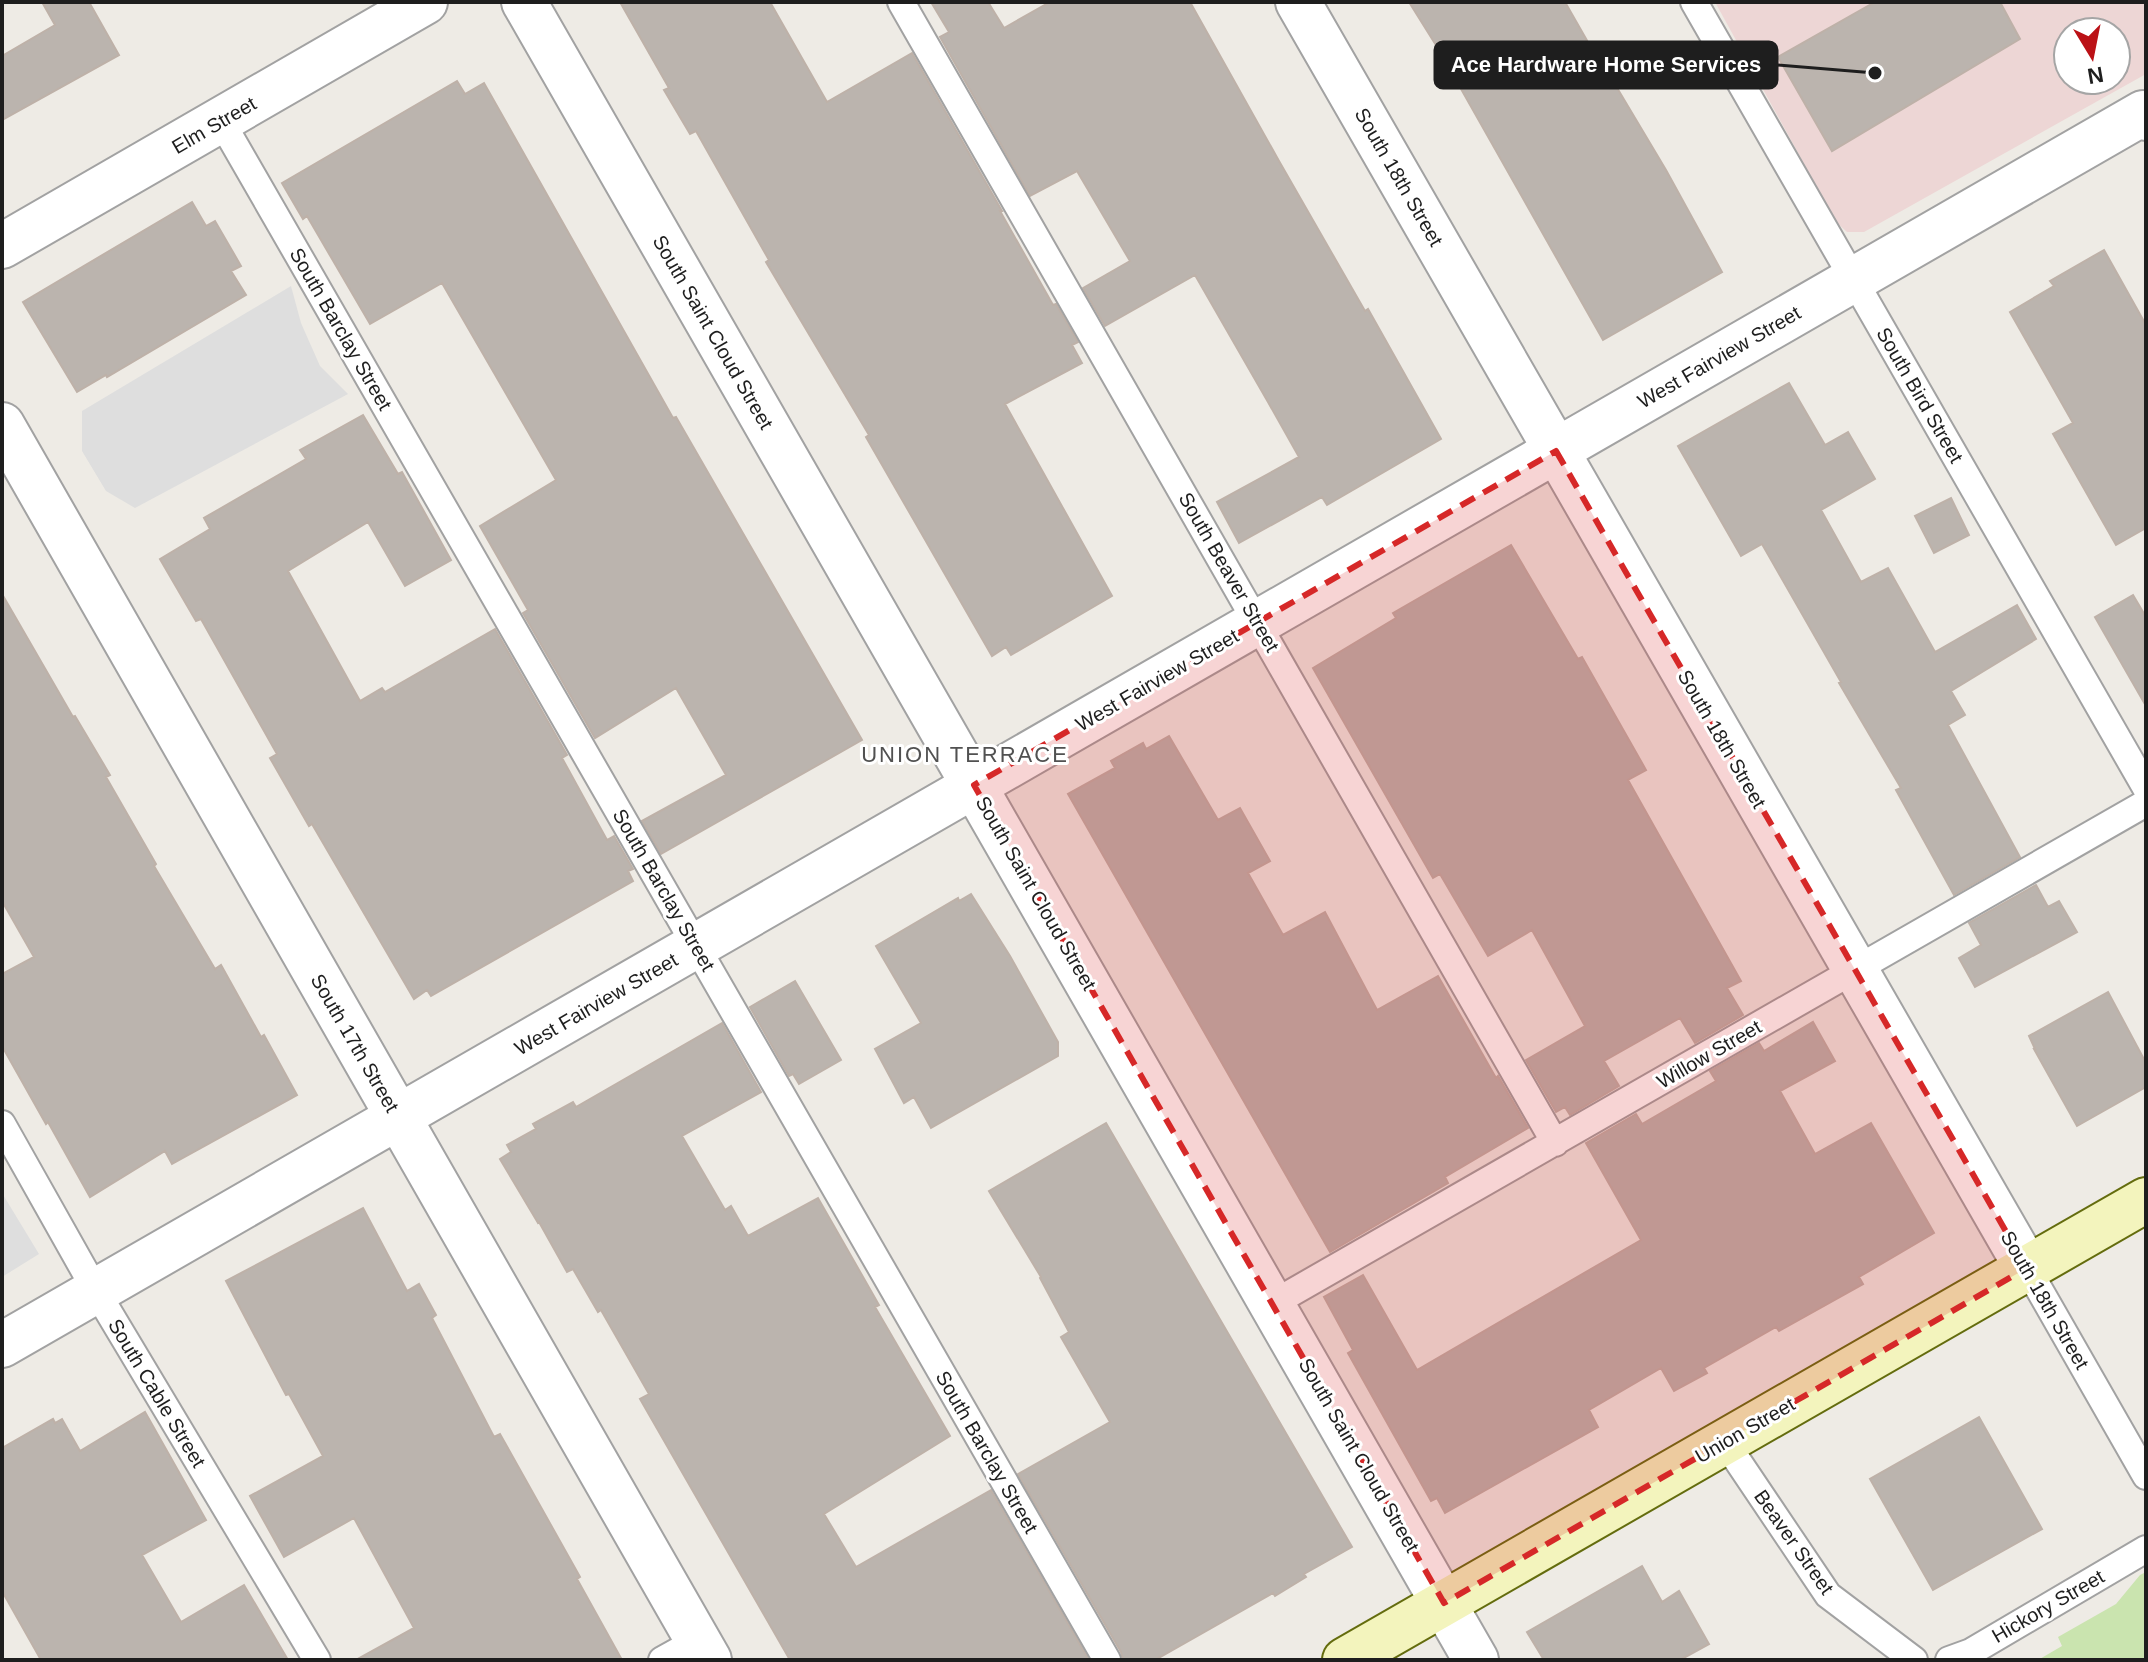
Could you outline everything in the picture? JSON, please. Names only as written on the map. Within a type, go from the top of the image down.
[{"type":"street","name":"Elm Street","points":[[2,246],[425,2]]},
{"type":"street","name":"South Saint Cloud Street","points":[[524,2],[1476,1660]]},
{"type":"street","name":"South 18th Street","points":[[1298,2],[2027,1268]]},
{"type":"street","name":"West Fairview Street","points":[[2,1345],[2145,114]]},
{"type":"street","name":"South 17th Street","points":[[2,425],[398,1118],[690,1653]]},
{"type":"street","name":"Union Street","points":[[1345,1660],[2146,1200]]},
{"type":"lane","name":"South Beaver Street","points":[[901,2],[1555,1143]]},
{"type":"lane","name":"South Bird Street","points":[[1694,2],[2146,788]]},
{"type":"lane","name":"South Barclay Street","points":[[221,121],[1107,1660]]},
{"type":"lane","name":"Willow Street","points":[[1272,1304],[2146,803]]},
{"type":"lane","name":"South Cable Street","points":[[2,1124],[96,1291],[317,1660]]},
{"type":"lane","name":"South 18th Street","points":[[2027,1268],[2146,1476]]},
{"type":"lane","name":"Beaver Street","points":[[1725,1442],[1828,1595],[1914,1660]]},
{"type":"lane","name":"Hickory Street","points":[[1949,1660],[1971,1652],[2146,1549]]},
{"type":"highlighted area","points":[[1556,451],[2027,1268],[1444,1603],[974,785]]},
{"type":"shaded area","points":[[1715,2],[2146,2],[2146,74],[2132,82],[2132,16],[2052,16],[2052,96],[2107,96],[1864,232],[1847,232],[1836,222]]},
{"type":"shaded area","points":[[291,286],[301,323],[320,366],[348,394],[135,508],[106,491],[82,451],[82,411]]},
{"type":"shaded area","points":[[2,1193],[39,1254],[2,1277]]},
{"type":"green space","points":[[2146,1572],[2146,1660],[2038,1660],[2062,1646],[2058,1637],[2116,1604]]},
{"type":"building","points":[[42,2],[89,2],[119,55],[2,120],[2,56],[55,25]]},
{"type":"building","points":[[620,2],[770,2],[827,102],[912,53],[1053,305],[1056,304],[1078,342],[1072,345],[1082,363],[1005,404],[1112,596],[1011,655],[1006,647],[992,656],[866,437],[869,435],[766,262],[769,260],[696,131],[690,134],[664,90],[669,88]]},
{"type":"building","points":[[931,2],[988,2],[1004,28],[1050,2],[1190,2],[1441,439],[1327,505],[1322,497],[1239,543],[1217,502],[1299,457],[1268,402],[1195,275],[1105,326],[1083,288],[1130,261],[1077,171],[1030,196],[940,37],[949,32]]},
{"type":"building","points":[[1409,2],[1565,2],[1666,170],[1722,272],[1603,340]]},
{"type":"building","points":[[1875,2],[2000,2],[2020,39],[1832,151],[1778,57]]},
{"type":"building","points":[[457,81],[465,94],[484,83],[673,418],[676,417],[862,740],[661,854],[642,821],[726,775],[676,688],[595,738],[523,613],[528,610],[480,526],[556,480],[442,283],[370,324],[307,216],[303,219],[282,183]]},
{"type":"building","points":[[192,202],[206,226],[215,221],[241,266],[231,271],[246,295],[77,392],[23,302]]},
{"type":"building","points":[[2104,250],[2146,325],[2146,528],[2116,545],[2053,434],[2073,423],[2010,312],[2054,286],[2050,281]]},
{"type":"building","points":[[1789,383],[1825,445],[1848,432],[1875,479],[1821,510],[1861,582],[1888,568],[1935,652],[2017,605],[2036,639],[1951,691],[1965,715],[1948,725],[2020,857],[1954,895],[1896,790],[1901,788],[1762,544],[1741,556],[1678,446]]},
{"type":"building","points":[[363,415],[398,474],[402,472],[451,560],[405,586],[368,522],[288,571],[360,701],[382,688],[385,692],[495,629],[567,755],[562,758],[607,840],[614,836],[633,869],[628,871],[633,881],[431,996],[427,990],[414,999],[270,758],[277,754],[201,619],[196,621],[160,559],[210,529],[204,518],[306,459],[300,450]]},
{"type":"building","points":[[1951,498],[1969,535],[1934,553],[1915,516]]},
{"type":"building","points":[[1511,545],[1578,659],[1582,657],[1646,770],[1628,780],[1741,981],[1727,988],[1743,1015],[1695,1043],[1680,1018],[1604,1061],[1619,1086],[1570,1115],[1565,1107],[1556,1112],[1526,1060],[1585,1026],[1532,930],[1488,956],[1440,874],[1433,878],[1313,668],[1396,618],[1393,613]]},
{"type":"building","points":[[2,594],[110,775],[106,777],[156,864],[154,866],[215,969],[221,965],[297,1095],[172,1164],[165,1151],[90,1197],[2,1046],[2,974],[34,957],[2,901]]},
{"type":"building","points":[[2133,595],[2146,617],[2146,706],[2095,617]]},
{"type":"building","points":[[1169,736],[1218,820],[1240,808],[1270,861],[1248,873],[1283,935],[1325,912],[1377,1010],[1438,976],[1528,1128],[1445,1177],[1448,1183],[1330,1252],[1068,794],[1115,768],[1111,761],[1143,743],[1146,749]]},
{"type":"building","points":[[2036,885],[2048,907],[2059,901],[2077,932],[1975,987],[1959,958],[1981,945],[1969,923]]},
{"type":"building","points":[[971,894],[1058,1042],[1058,1056],[931,1128],[914,1097],[904,1103],[875,1049],[921,1023],[876,946],[958,898],[959,901]]},
{"type":"building","points":[[795,981],[841,1060],[799,1084],[793,1074],[789,1076],[750,1007]]},
{"type":"building","points":[[2108,992],[2146,1063],[2146,1087],[2077,1126],[2029,1036]]},
{"type":"building","points":[[1813,1022],[1835,1061],[1780,1091],[1815,1154],[1871,1123],[1934,1233],[1859,1277],[1863,1284],[1779,1331],[1776,1327],[1704,1368],[1707,1373],[1674,1391],[1661,1368],[1589,1410],[1598,1427],[1445,1513],[1437,1498],[1431,1501],[1348,1353],[1353,1350],[1324,1297],[1363,1275],[1417,1370],[1641,1240],[1586,1143],[1636,1114],[1642,1124],[1716,1081],[1710,1071],[1759,1043],[1764,1051]]},
{"type":"building","points":[[722,1023],[761,1092],[682,1136],[725,1210],[731,1206],[748,1236],[818,1198],[879,1305],[875,1307],[950,1436],[824,1514],[856,1567],[991,1490],[1089,1660],[790,1660],[640,1399],[649,1394],[601,1310],[598,1312],[573,1269],[567,1272],[500,1159],[511,1152],[507,1145],[536,1129],[533,1124],[573,1102],[576,1107]]},
{"type":"building","points":[[1106,1123],[1352,1547],[1304,1574],[1306,1577],[1275,1596],[1273,1593],[1155,1660],[1123,1660],[1018,1474],[1110,1422],[1061,1337],[1069,1332],[1041,1277],[989,1191]]},
{"type":"building","points":[[363,1208],[407,1291],[419,1284],[436,1315],[432,1318],[494,1437],[500,1434],[580,1577],[577,1579],[622,1660],[356,1660],[414,1628],[354,1518],[284,1557],[250,1496],[323,1456],[289,1394],[286,1395],[226,1281]]},
{"type":"building","points":[[145,1412],[206,1520],[142,1555],[181,1622],[244,1585],[288,1660],[41,1660],[2,1591],[2,1448],[53,1419],[55,1423],[62,1419],[80,1451]]},
{"type":"building","points":[[1979,1417],[2042,1529],[1933,1590],[1870,1479]]},
{"type":"building","points":[[1642,1566],[1662,1602],[1679,1591],[1709,1644],[1680,1660],[1544,1660],[1527,1632]]},
{"type":"place","name":"Ace Hardware Home Services","points":[[1875,73]]},
{"type":"district","name":"UNION TERRACE","points":[[965,754]]}]
